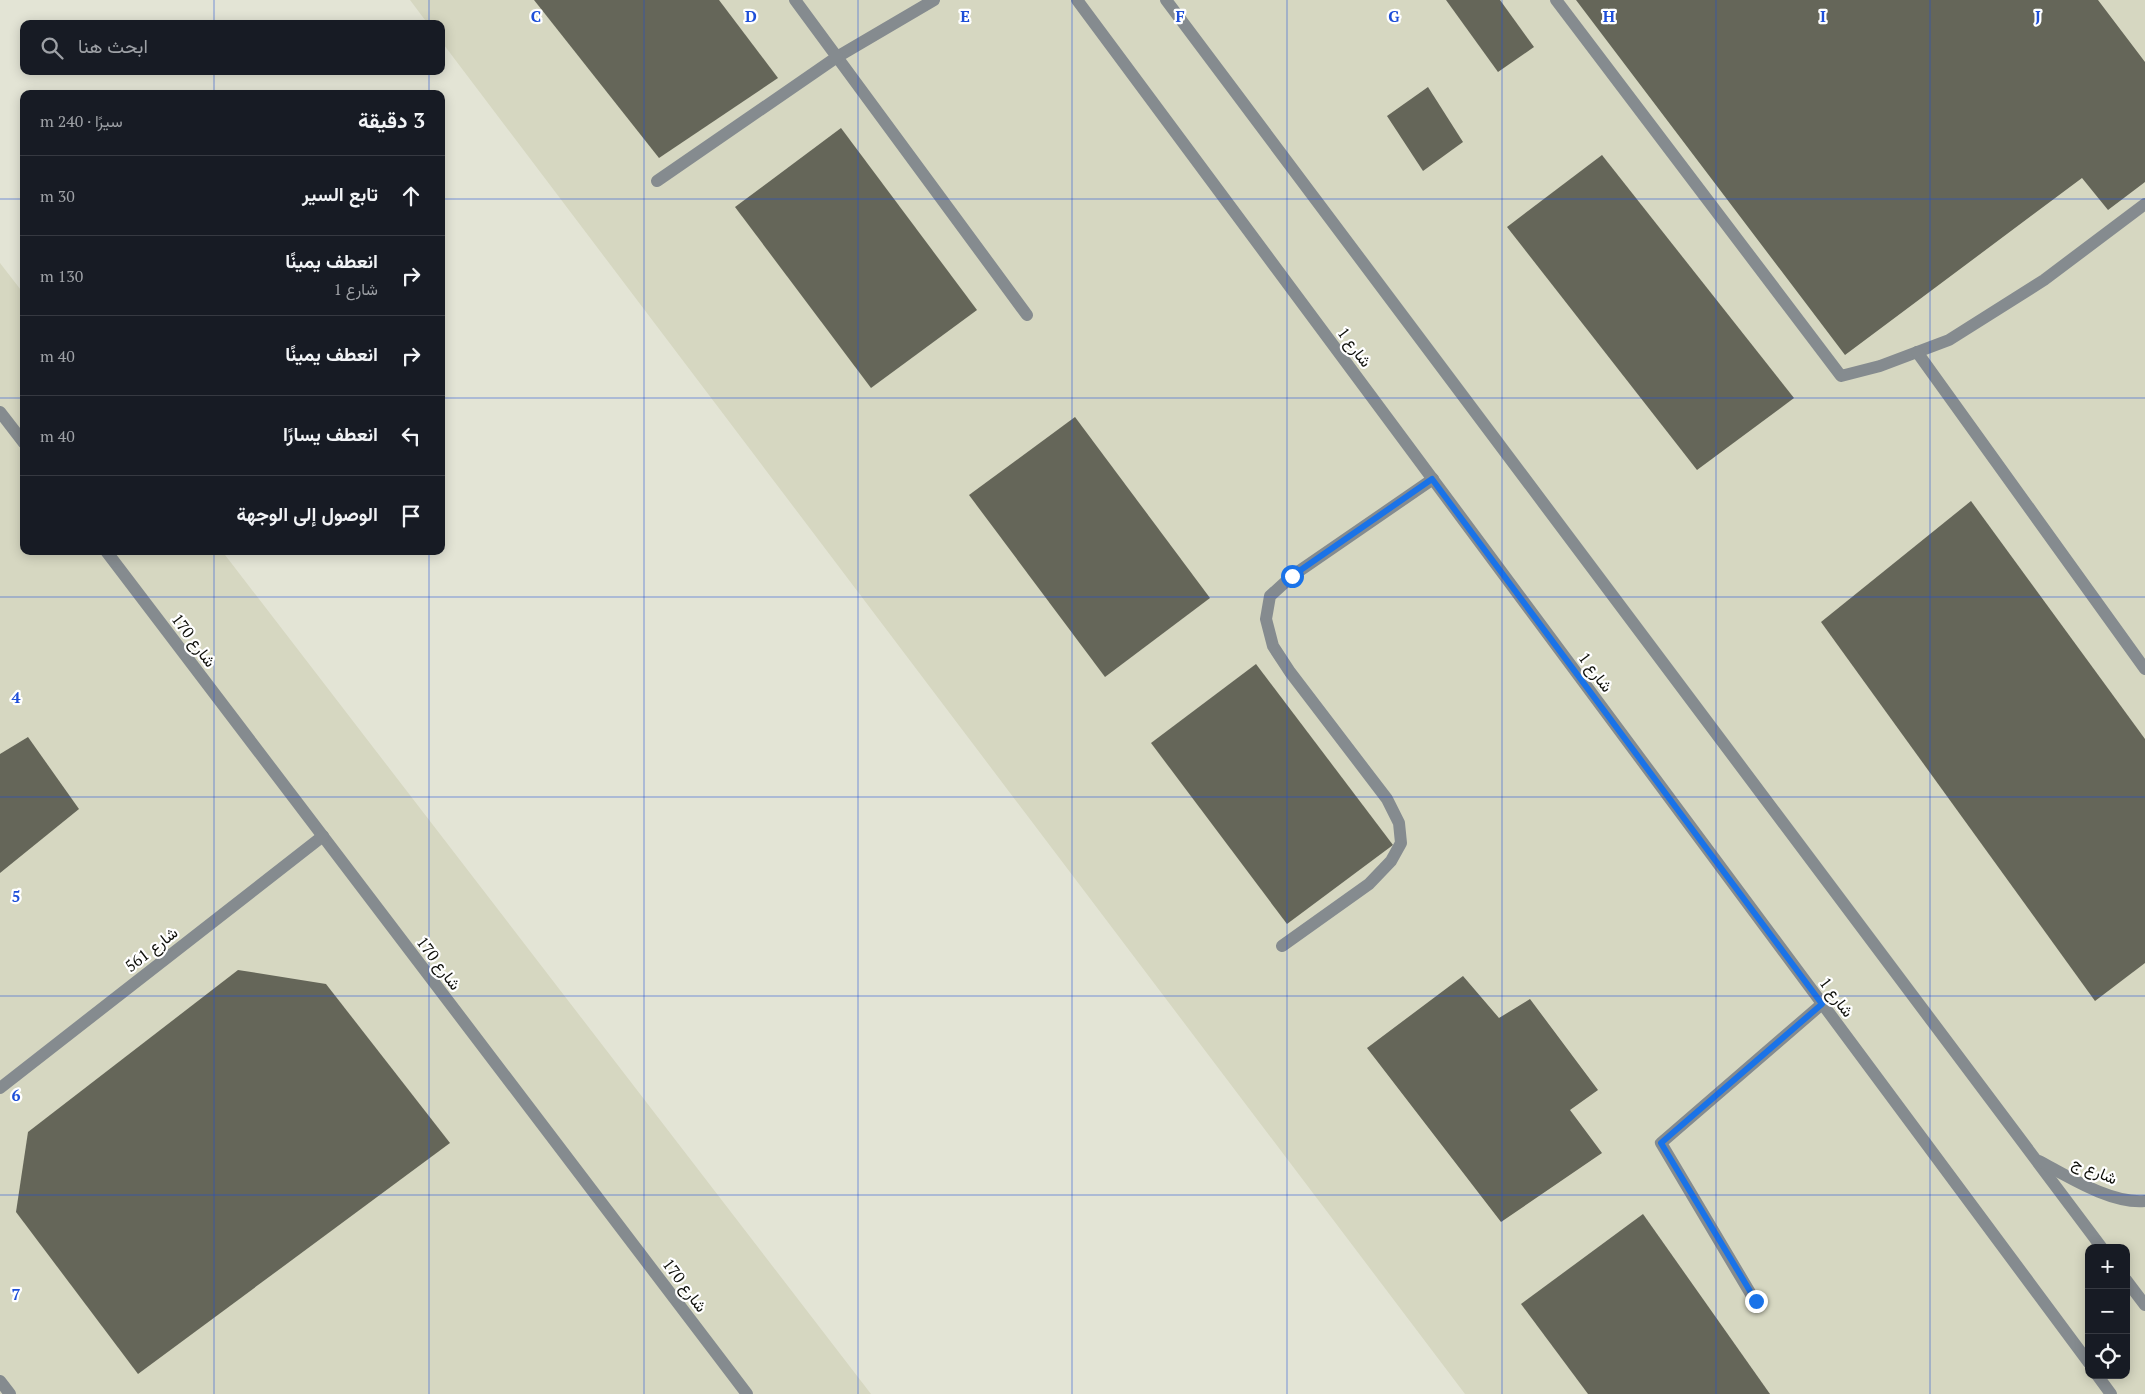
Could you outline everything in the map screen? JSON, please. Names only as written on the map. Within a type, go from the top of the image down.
[{"type":"street","points":[[795,0],[1027,315]]},
{"type":"street","points":[[657,181],[837,57],[934,0]]},
{"type":"street","name":"شارع 1","points":[[1077,0],[2085,1359]]},
{"type":"street","points":[[1166,0],[2099,1244]]},
{"type":"street","points":[[1556,0],[1841,376],[1880,366],[1949,340],[2044,280],[2145,204]]},
{"type":"street","points":[[1916,352],[2145,669]]},
{"type":"street","points":[[0,412],[20,438]]},
{"type":"street","points":[[1282,946],[1369,884],[1391,860],[1400,843],[1399,823],[1387,799],[1296,680],[1273,646],[1266,620],[1270,596],[1292,576],[1432,479]]},
{"type":"street","name":"شارع 170","points":[[109,555],[747,1394]]},
{"type":"street","name":"شارع 561","points":[[0,1088],[323,836]]},
{"type":"street","points":[[1756,1301],[1661,1143],[1822,1004]]},
{"type":"street","name":"شارع ج","points":[[2035,1160],[2097,1191],[2134,1202],[2145,1201]]},
{"type":"street","points":[[2130,1285],[2145,1304]]},
{"type":"street","points":[[2101,1379],[2111,1394]]},
{"type":"street","points":[[0,1381],[10,1394]]},
{"type":"shaded area","points":[[410,0],[2145,0],[2145,1394],[1465,1394],[445,46],[445,20],[425,20]]},
{"type":"shaded area","points":[[0,263],[20,289],[20,555],[225,555],[871,1394],[0,1394]]},
{"type":"building","points":[[534,0],[719,0],[778,78],[659,158]]},
{"type":"building","points":[[1446,0],[1500,0],[1534,47],[1498,72]]},
{"type":"building","points":[[1576,0],[2098,0],[2145,62],[2145,182],[2108,210],[2082,178],[1845,355]]},
{"type":"building","points":[[1428,87],[1463,142],[1423,171],[1387,116]]},
{"type":"building","points":[[841,128],[977,310],[871,388],[735,207]]},
{"type":"building","points":[[1602,155],[1794,398],[1697,470],[1507,227]]},
{"type":"building","points":[[1075,417],[1210,598],[1105,677],[969,495]]},
{"type":"building","points":[[1971,501],[2145,739],[2145,963],[2095,1001],[1821,622]]},
{"type":"building","points":[[1256,664],[1393,845],[1287,924],[1151,743]]},
{"type":"building","points":[[28,737],[79,809],[0,873],[0,754]]},
{"type":"building","points":[[238,970],[326,984],[450,1143],[138,1374],[16,1212],[28,1132]]},
{"type":"building","points":[[1463,976],[1499,1018],[1530,999],[1598,1090],[1570,1110],[1602,1153],[1501,1222],[1367,1048]]},
{"type":"building","points":[[1643,1214],[1770,1394],[1588,1394],[1521,1304]]},
{"type":"route","points":[[1292,576],[1347,536],[1432,479],[1822,1004],[1661,1143],[1756,1301]]}]
